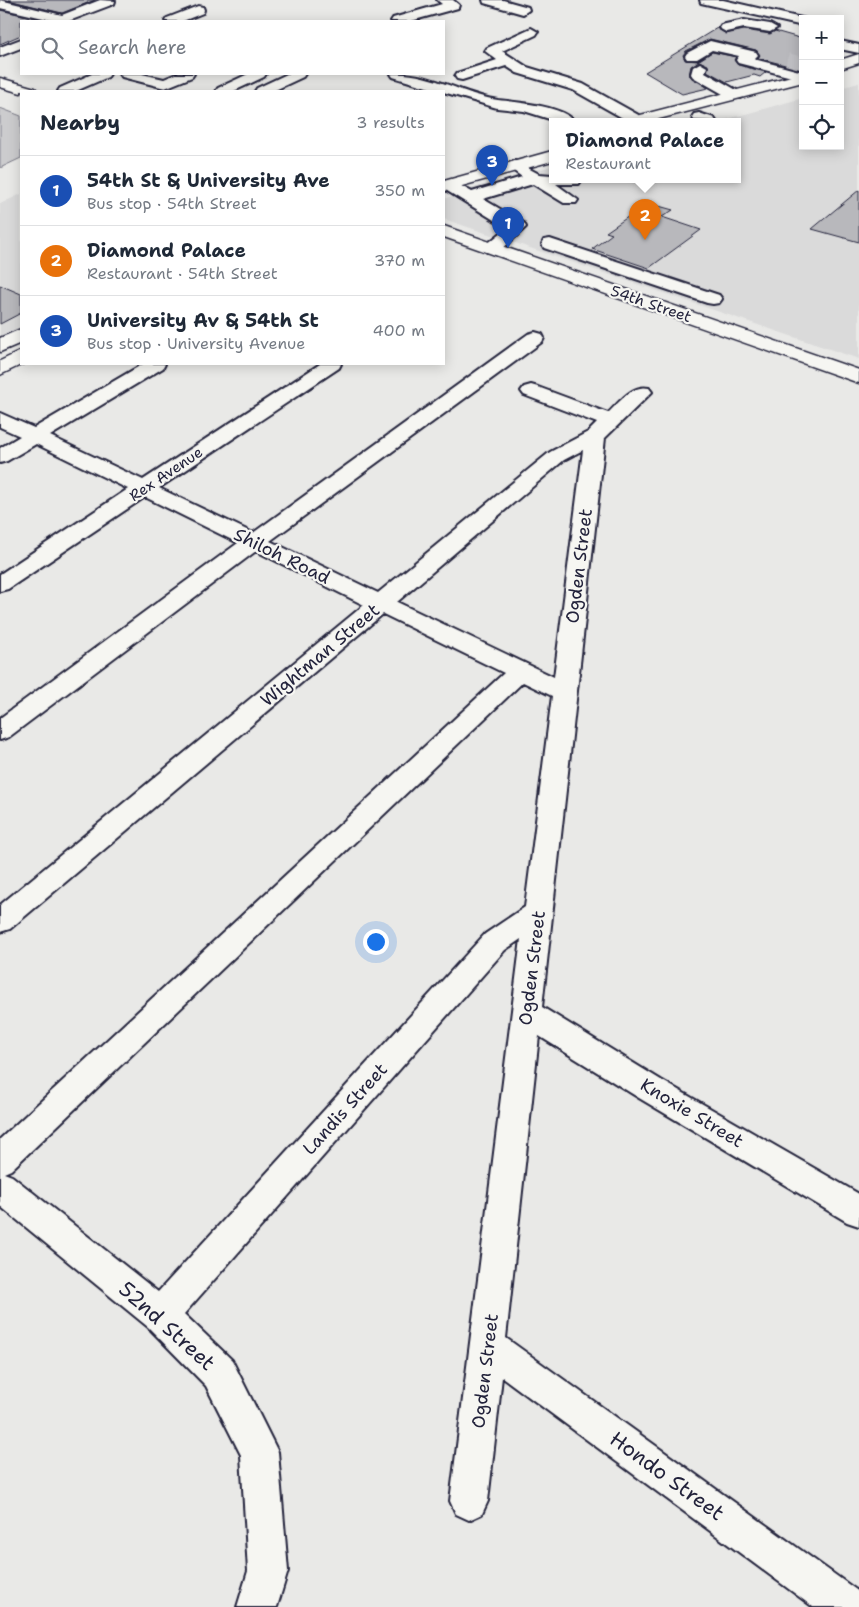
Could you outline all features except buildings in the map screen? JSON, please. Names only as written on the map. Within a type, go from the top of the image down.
[{"type":"main road","points":[[844,74],[853,64]]},
{"type":"main road","points":[[647,118],[735,94],[799,71]]},
{"type":"main road","points":[[0,82],[27,90]]},
{"type":"main road","points":[[707,118],[799,90]]},
{"type":"main road","points":[[445,177],[549,142]]},
{"type":"main road","points":[[445,177],[515,166],[549,157]]},
{"type":"main road","name":"54th Street","points":[[445,230],[859,377]]},
{"type":"main road","name":"54th Street","points":[[574,295],[699,340]]},
{"type":"main road","points":[[619,312],[671,320],[689,318]]},
{"type":"main road","points":[[0,346],[20,336]]},
{"type":"main road","points":[[0,369],[20,358]]},
{"type":"street","points":[[402,20],[454,5],[443,0]]},
{"type":"street","points":[[489,0],[523,10]]},
{"type":"street","points":[[706,0],[799,21]]},
{"type":"street","points":[[0,4],[63,20],[109,1]]},
{"type":"street","points":[[180,20],[198,10]]},
{"type":"street","points":[[726,28],[744,24],[799,34]]},
{"type":"street","points":[[532,32],[492,51],[522,70],[578,87],[631,118]]},
{"type":"street","points":[[702,38],[787,60]]},
{"type":"street","points":[[0,52],[20,43]]},
{"type":"street","points":[[735,94],[698,74],[696,61],[710,44],[751,56],[744,60],[799,69]]},
{"type":"street","points":[[844,46],[859,49]]},
{"type":"street","points":[[462,76],[507,61]]},
{"type":"street","points":[[67,90],[101,75]]},
{"type":"street","points":[[131,75],[165,84],[185,75]]},
{"type":"street","points":[[225,90],[257,75]]},
{"type":"street","points":[[264,90],[296,75]]},
{"type":"street","points":[[401,75],[497,104],[510,103],[561,118]]},
{"type":"street","points":[[515,166],[570,200]]},
{"type":"street","points":[[445,177],[470,198],[518,227],[492,248]]},
{"type":"street","points":[[470,198],[536,178],[549,179]]},
{"type":"street","points":[[550,244],[713,299]]},
{"type":"street","points":[[0,731],[254,542],[535,338]]},
{"type":"street","points":[[0,457],[154,365]]},
{"type":"street","name":"Rex Avenue","points":[[0,584],[330,365]]},
{"type":"street","points":[[531,391],[602,428]]},
{"type":"street","name":"Wightman Street","points":[[0,921],[557,456],[602,428],[642,392]]},
{"type":"street","name":"Shiloh Road","points":[[0,419],[564,692]]},
{"type":"street","name":"Ogden Street","points":[[469,1501],[564,692],[602,428]]},
{"type":"street","points":[[0,1160],[520,671]]},
{"type":"street","name":"Landis Street","points":[[160,1315],[495,942],[538,913]]},
{"type":"street","name":"Knoxie Street","points":[[526,1012],[650,1089],[859,1211]]},
{"type":"street","name":"52nd Street","points":[[0,1186],[160,1315],[220,1373],[260,1452],[268,1571],[257,1607]]},
{"type":"street","name":"Hondo Street","points":[[488,1346],[846,1607]]},
{"type":"shaded area","points":[[859,83],[859,359],[445,219],[445,199],[488,183],[549,167],[549,183],[741,183],[741,118],[731,118],[799,99],[799,150],[844,150],[844,87]]},
{"type":"shaded area","points":[[0,108],[20,116],[20,158],[0,168]]},
{"type":"shaded area","points":[[20,194],[20,328],[0,339],[0,204]]},
{"type":"tunnel","points":[[787,60],[799,63]]},
{"type":"place","name":"University Av & 54th St","points":[[492,186]]},
{"type":"place","name":"Diamond Palace","points":[[645,240]]},
{"type":"place","name":"54th St & University Ave","points":[[508,248]]}]
